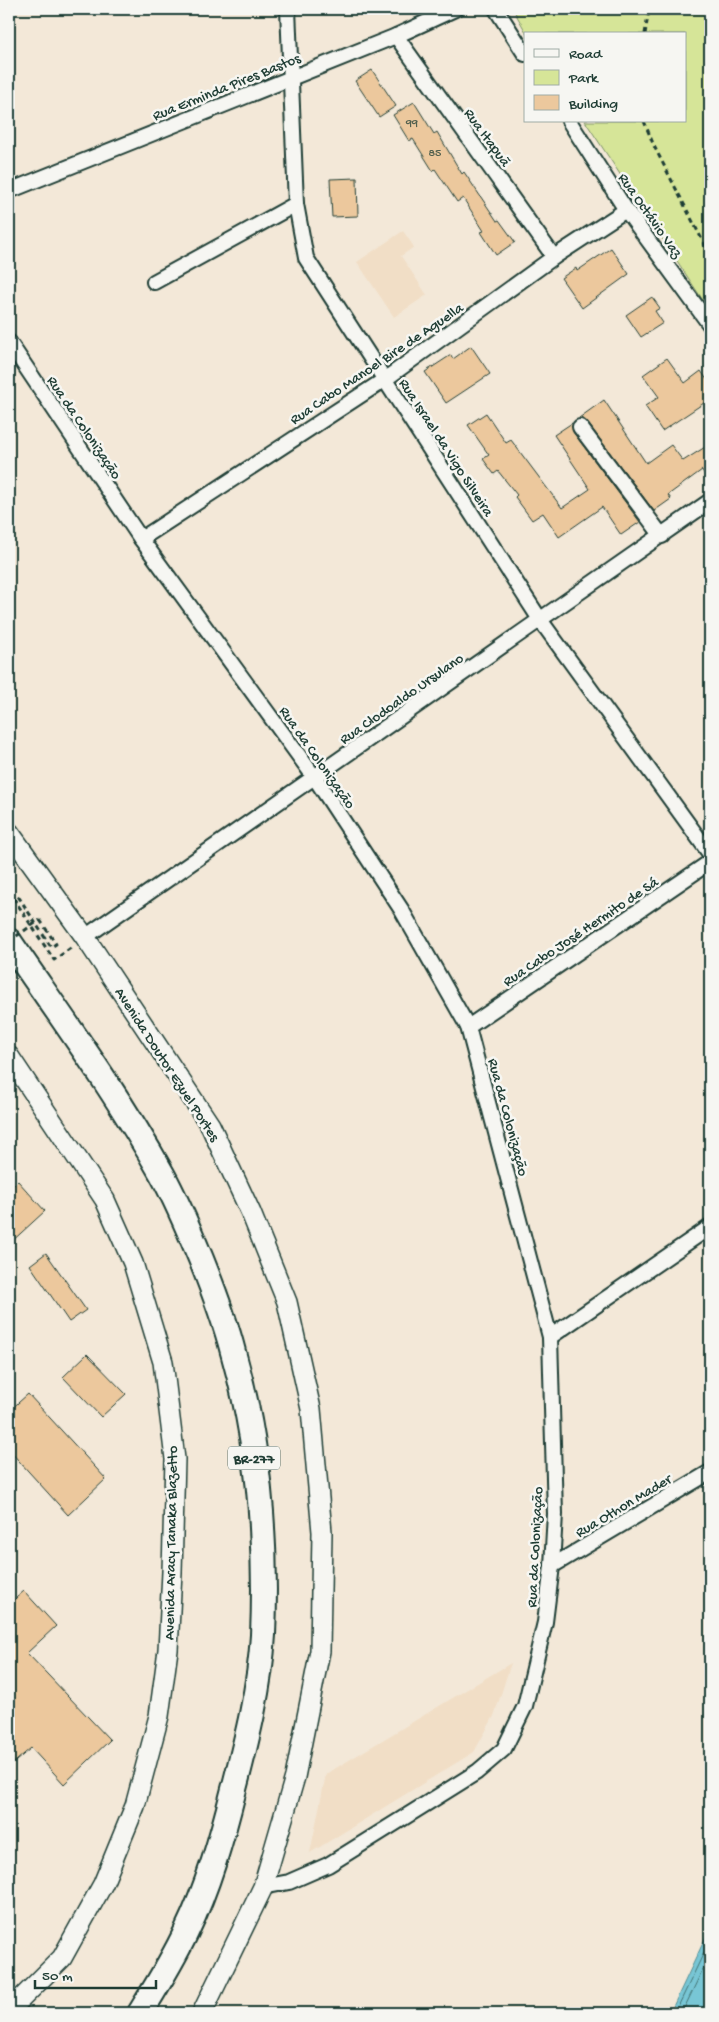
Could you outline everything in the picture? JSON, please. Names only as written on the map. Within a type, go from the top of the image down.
[{"type":"highway","name":"BR-277","points":[[9,941],[109,1087],[163,1175],[193,1239],[234,1352],[257,1474],[263,1525],[262,1637],[254,1701],[245,1743],[226,1824],[207,1882],[186,1932],[140,2013]]},
{"type":"main road","name":"Avenida Doutor Ezuel Portes","points":[[9,832],[85,937],[210,1125],[251,1213],[287,1302],[311,1409],[322,1532],[320,1651],[294,1777],[263,1887],[202,2013]]},
{"type":"main road","name":"Avenida Aracy Tanaka Blazetto","points":[[9,1056],[105,1200],[133,1263],[163,1362],[174,1459],[172,1572],[168,1650],[159,1716],[135,1806],[103,1884],[62,1958],[12,1999]]},
{"type":"street","name":"Rua Israel da Vigo Silveira","points":[[288,9],[289,78],[296,204],[306,258],[541,621],[710,854]]},
{"type":"street","name":"Rua Erminda Pires Bastos","points":[[9,191],[396,36],[455,9]]},
{"type":"street","points":[[496,9],[524,52]]},
{"type":"street","name":"Rua Itapuã","points":[[396,36],[554,257]]},
{"type":"street","name":"Rua Octávio Vaz","points":[[570,122],[626,210],[710,325]]},
{"type":"street","points":[[154,282],[296,204]]},
{"type":"street","name":"Rua Cabo Manoel Bire de Aguella","points":[[141,540],[384,380],[554,257],[626,210]]},
{"type":"street","name":"Rua da Colonização","points":[[9,342],[141,540],[315,778],[401,909],[468,1027],[550,1336],[555,1514],[552,1566],[545,1622],[525,1706],[504,1749],[477,1772],[328,1865],[289,1882],[263,1887]]},
{"type":"street","points":[[580,426],[662,536]]},
{"type":"street","name":"Rua Clodoaldo Ursulano","points":[[85,937],[541,621],[710,501]]},
{"type":"street","name":"Rua Cabo José Hermito de Sá","points":[[468,1027],[710,862]]},
{"type":"street","points":[[550,1336],[710,1227]]},
{"type":"street","name":"Rua Othon Mader","points":[[552,1566],[710,1472]]},
{"type":"path","points":[[645,32],[649,9]]},
{"type":"path","points":[[644,122],[659,155],[710,255]]},
{"type":"path","points":[[9,941],[40,920],[56,944],[51,947],[18,896],[14,899],[54,960],[85,937]]},
{"type":"shaded area","points":[[403,231],[414,247],[401,256],[427,295],[394,317],[357,262]]},
{"type":"shaded area","points":[[511,1663],[494,1716],[474,1752],[310,1853],[326,1774]]},
{"type":"green space","points":[[513,9],[710,9],[710,311],[586,122],[686,122],[686,32],[526,32]]},
{"type":"water","points":[[710,1928],[710,2013],[670,2013]]},
{"type":"building","points":[[372,70],[396,106],[379,117],[355,81]]},
{"type":"building","points":[[414,102],[434,134],[437,132],[462,174],[464,172],[497,221],[499,220],[515,242],[496,255],[481,232],[484,231],[463,198],[457,202],[435,169],[433,171],[413,139],[409,141],[393,115]]},
{"type":"building","points":[[357,178],[358,216],[332,217],[330,179]]},
{"type":"building","points":[[611,248],[629,274],[582,308],[561,278],[576,268],[577,271]]},
{"type":"building","points":[[652,297],[660,308],[655,311],[663,323],[641,337],[626,315]]},
{"type":"building","points":[[471,346],[490,374],[446,403],[425,372],[451,355],[453,359]]},
{"type":"building","points":[[667,358],[685,383],[701,371],[710,384],[710,399],[662,431],[645,406],[659,397],[643,375]]},
{"type":"building","points":[[604,400],[646,463],[671,445],[683,461],[710,444],[710,484],[702,470],[668,495],[671,499],[654,511],[587,422],[579,418]]},
{"type":"building","points":[[486,413],[506,443],[511,440],[562,508],[590,489],[554,435],[572,423],[573,432],[640,522],[621,535],[602,507],[559,537],[543,513],[532,520],[515,497],[517,495],[498,471],[494,474],[483,459],[489,455],[468,425]]},
{"type":"building","points":[[18,1181],[45,1211],[9,1244],[9,1190]]},
{"type":"building","points":[[46,1253],[86,1310],[69,1322],[30,1265]]},
{"type":"building","points":[[87,1354],[126,1394],[101,1417],[63,1377]]},
{"type":"building","points":[[28,1394],[106,1479],[68,1515],[9,1450],[9,1411]]},
{"type":"building","points":[[24,1591],[56,1626],[27,1653],[110,1740],[64,1784],[31,1748],[9,1767],[9,1604]]}]
